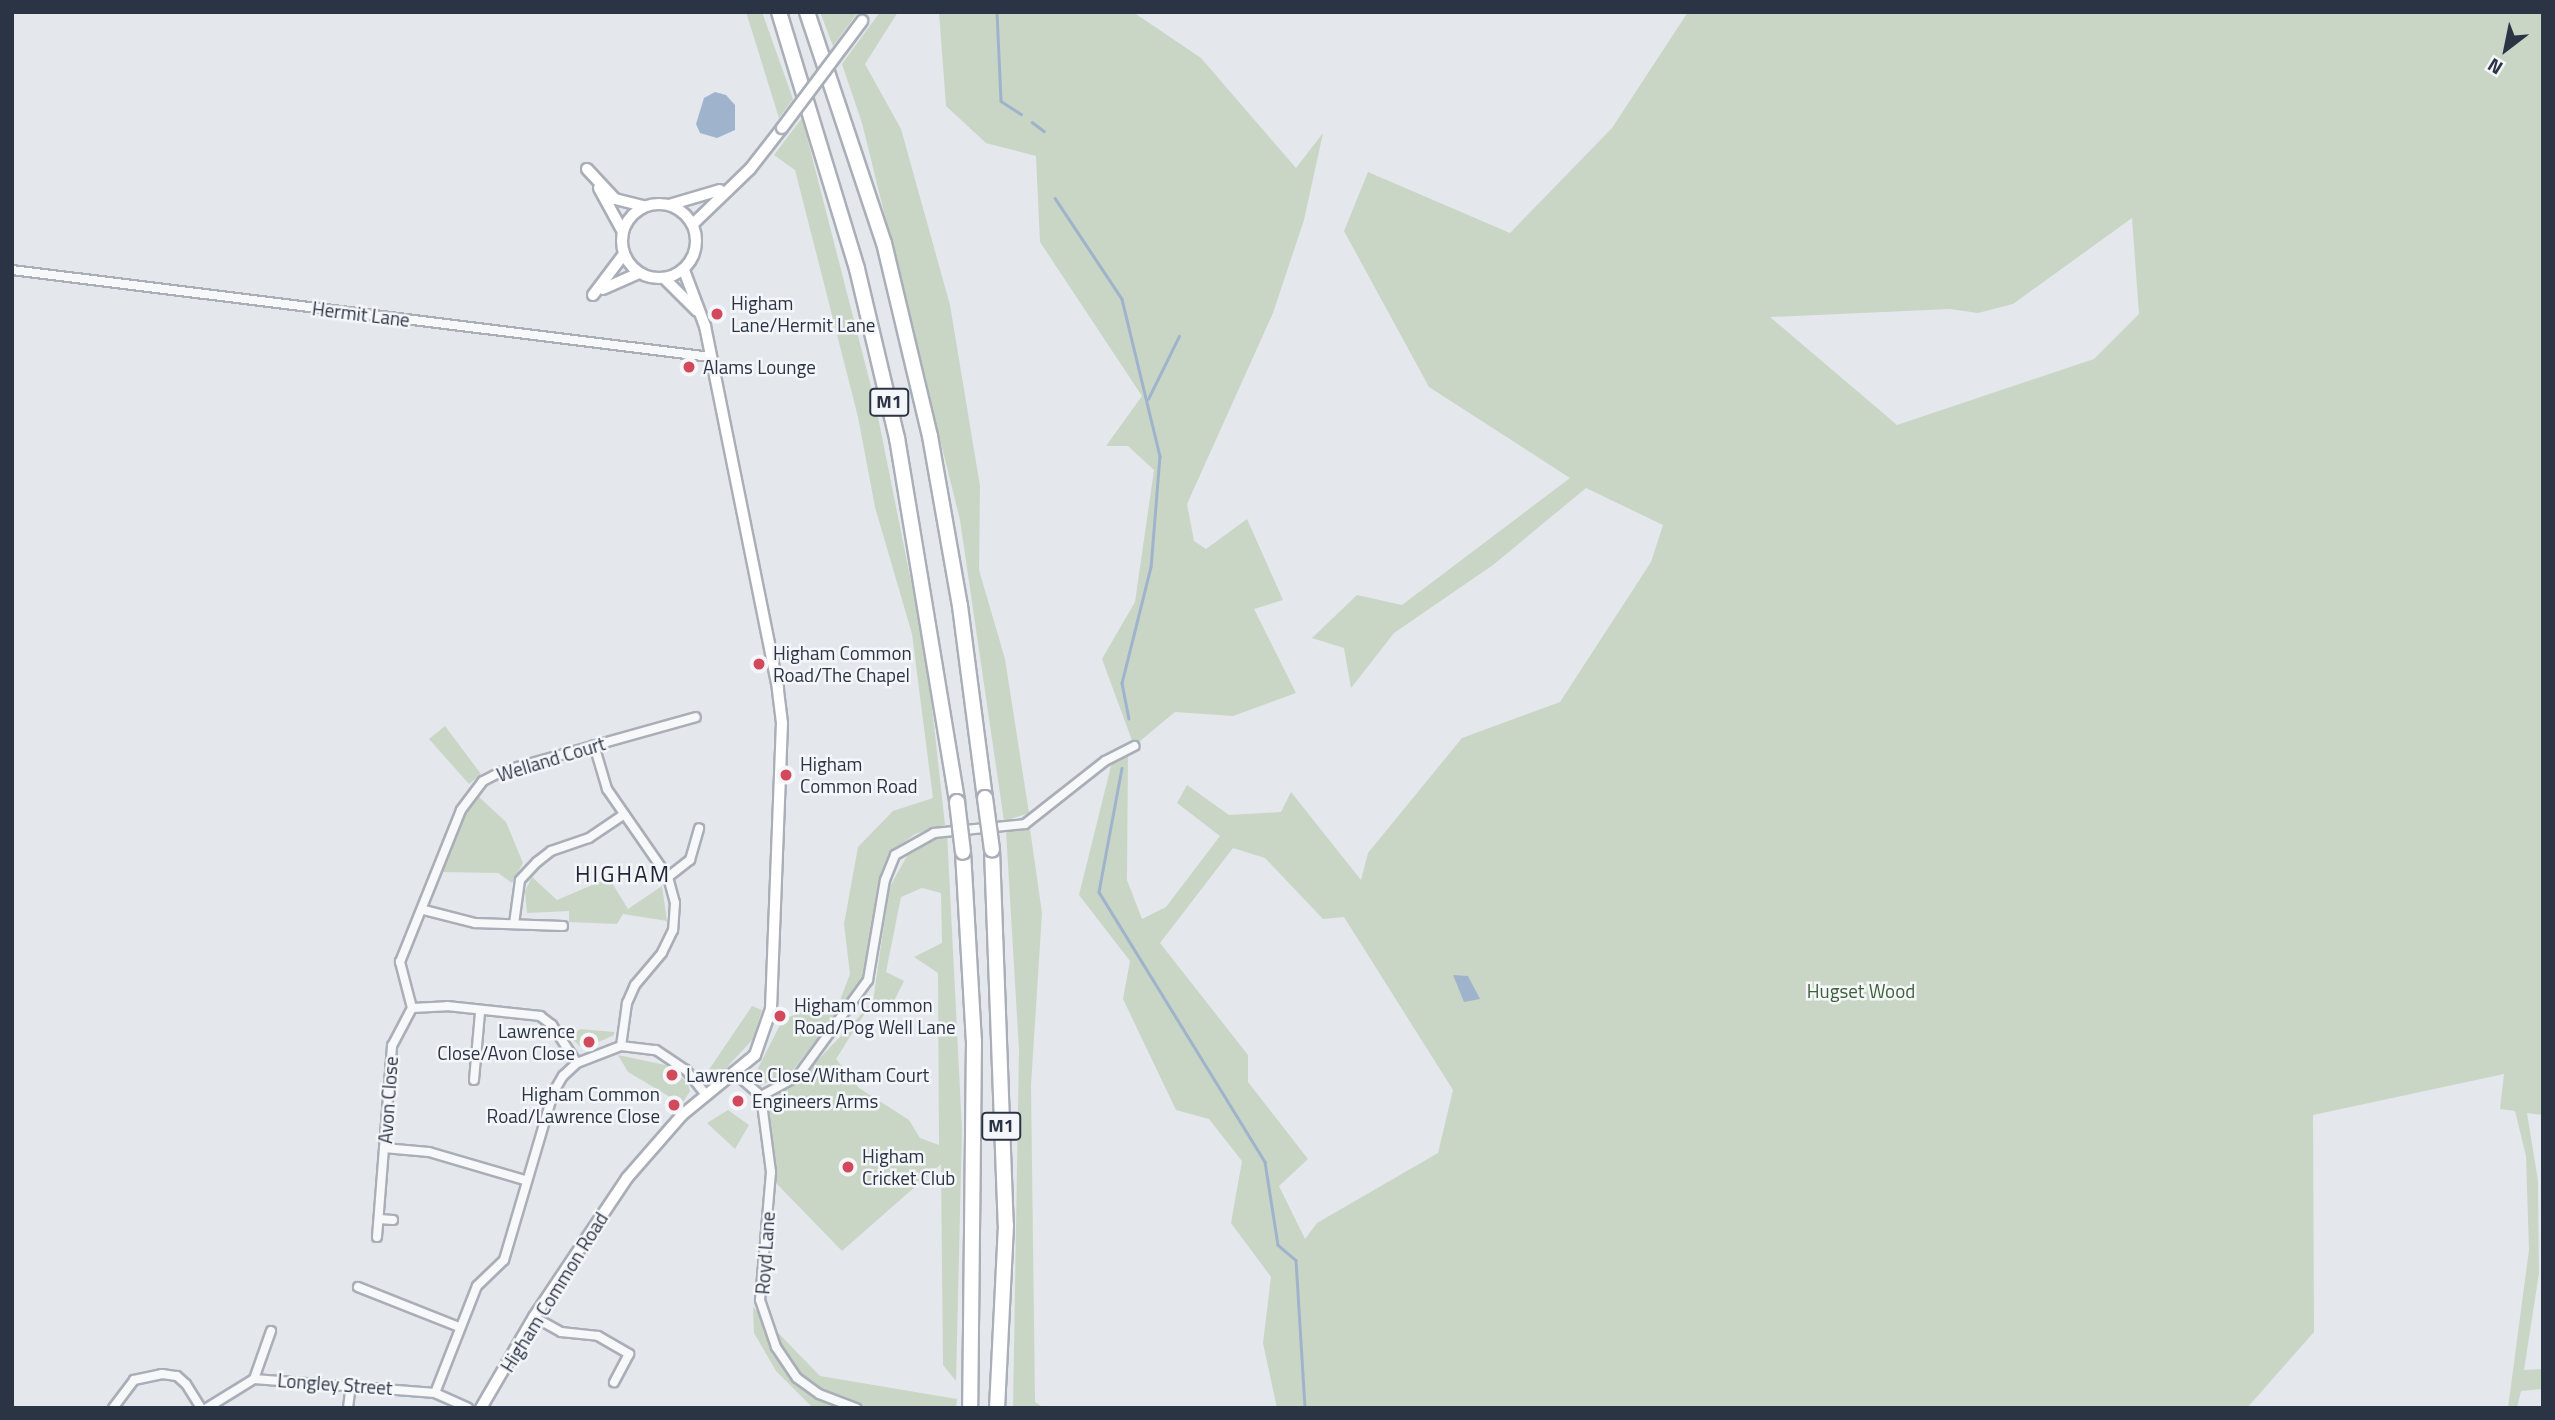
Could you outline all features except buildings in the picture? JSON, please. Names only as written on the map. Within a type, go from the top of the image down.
[{"type":"highway","name":"M1","points":[[779,12],[857,269],[897,438],[957,802],[963,852],[974,1041],[970,1403]]},
{"type":"highway","name":"M1","points":[[807,12],[884,243],[930,436],[960,606],[992,850],[1006,1226],[997,1405]]},
{"type":"street","points":[[693,224],[735,183],[782,128],[865,17]]},
{"type":"street","points":[[639,273],[624,254],[623,232],[587,169],[615,199],[647,206],[669,205],[712,195],[735,183]]},
{"type":"street","points":[[665,279],[684,270],[696,251],[693,224],[669,205]]},
{"type":"street","points":[[623,232],[636,212],[647,206]]},
{"type":"street","points":[[624,254],[593,295],[639,273],[665,279],[703,319]]},
{"type":"street","name":"Hermit Lane","points":[[12,270],[710,357]]},
{"type":"street","name":"Higham Common Road","points":[[481,1408],[534,1317],[627,1178],[682,1115],[736,1074],[760,1045],[771,1009],[782,723],[703,319],[684,270]]},
{"type":"street","name":"Welland Court","points":[[412,1008],[400,962],[424,909],[461,810],[483,781],[594,745],[696,718]]},
{"type":"street","points":[[594,745],[607,789],[622,816],[668,877],[675,903],[673,930],[662,953],[631,994],[621,1046]]},
{"type":"street","points":[[736,1074],[761,1096],[798,1076],[868,980],[885,880],[895,855],[934,833],[1025,824],[1105,761],[1134,746]]},
{"type":"street","points":[[514,924],[520,880],[537,862],[551,851],[589,838],[622,816]]},
{"type":"street","points":[[668,877],[690,860],[699,828]]},
{"type":"street","points":[[424,909],[459,921],[563,926]]},
{"type":"street","points":[[412,1008],[447,1006],[480,1013],[524,1012],[540,1016],[552,1025],[577,1063]]},
{"type":"street","name":"Avon Close","points":[[377,1237],[392,1046],[412,1008]]},
{"type":"street","points":[[474,1080],[480,1013]]},
{"type":"street","points":[[435,1393],[477,1286],[504,1261],[552,1093],[577,1063],[621,1046],[656,1050],[687,1070],[706,1095]]},
{"type":"street","name":"Royd Lane","points":[[761,1096],[771,1172],[760,1300],[776,1347],[797,1377],[819,1394],[856,1408]]},
{"type":"street","points":[[384,1148],[429,1152],[525,1180]]},
{"type":"street","points":[[379,1219],[393,1220]]},
{"type":"street","points":[[358,1287],[459,1327]]},
{"type":"street","points":[[534,1317],[561,1332],[598,1336],[629,1354],[614,1382]]},
{"type":"street","points":[[254,1379],[271,1331]]},
{"type":"street","points":[[113,1408],[134,1380],[162,1374],[186,1384],[201,1408]]},
{"type":"street","name":"Longley Street","points":[[207,1408],[254,1379],[351,1384],[435,1393],[468,1408]]},
{"type":"street","points":[[348,1408],[351,1384]]},
{"type":"green space","points":[[746,12],[762,12],[793,99],[779,118]]},
{"type":"green space","points":[[820,12],[858,12],[833,46]]},
{"type":"green space","points":[[880,12],[898,12],[865,64],[901,129],[950,305],[980,486],[979,570],[1005,659],[1029,813],[1004,821],[960,520],[862,123],[842,64]]},
{"type":"green space","points":[[939,12],[1133,12],[1201,58],[1296,168],[1323,133],[1304,220],[1273,313],[1187,504],[1194,541],[1206,549],[1247,519],[1283,600],[1254,609],[1296,693],[1233,716],[1175,712],[1134,746],[1102,659],[1135,602],[1154,470],[1128,446],[1106,446],[1142,396],[1040,242],[1036,156],[986,143],[946,106]]},
{"type":"green space","name":"Hugset Wood","points":[[1688,12],[2543,12],[2543,1115],[2527,1113],[2538,1181],[2539,1273],[2524,1370],[2543,1369],[2543,1389],[2521,1391],[2517,1408],[2508,1408],[2529,1250],[2526,1156],[2515,1111],[2500,1109],[2504,1074],[2313,1115],[2314,1332],[2247,1408],[1277,1408],[1263,1343],[1271,1277],[1231,1223],[1242,1161],[1209,1119],[1176,1110],[1123,999],[1130,961],[1079,895],[1112,762],[1128,755],[1127,880],[1142,919],[1166,907],[1220,836],[1177,803],[1187,785],[1229,815],[1281,812],[1291,792],[1361,880],[1368,853],[1462,738],[1560,702],[1651,562],[1663,525],[1586,488],[1493,565],[1394,633],[1351,688],[1344,648],[1312,638],[1357,595],[1402,605],[1570,478],[1429,387],[1344,231],[1368,172],[1510,233],[1612,128]],"holes":[[[2132,218],[2139,314],[2094,359],[1897,425],[1770,317],[1950,309],[1978,313],[2013,304]],[[1233,848],[1265,858],[1323,919],[1344,917],[1453,1090],[1438,1153],[1317,1223],[1305,1239],[1279,1186],[1308,1159],[1248,1082],[1248,1055],[1160,943]]]},
{"type":"green space","points":[[802,118],[875,402],[927,661],[945,825],[915,834],[895,849],[880,877],[865,978],[793,1070],[760,1086],[757,1070],[783,1019],[814,1008],[837,1008],[850,974],[844,924],[858,847],[893,811],[933,798],[912,634],[875,507],[858,417],[795,170],[774,155]]},
{"type":"green space","points":[[445,726],[481,774],[469,784],[429,739]]},
{"type":"green space","points":[[478,796],[506,822],[523,863],[512,883],[498,873],[441,872],[466,812]]},
{"type":"green space","points":[[1030,829],[1042,913],[1031,1085],[1035,1402],[1044,1408],[1013,1408],[1019,1050],[1006,831]]},
{"type":"green space","points":[[947,832],[962,1130],[956,1381],[943,1365],[941,1164],[842,1251],[776,1183],[767,1098],[800,1079],[870,1005],[836,1059],[859,1088],[909,1120],[920,1138],[939,1145],[938,973],[914,957],[942,943],[941,893],[922,888],[901,897],[886,972],[904,981],[890,1009],[873,1002],[889,888],[907,856]]},
{"type":"green space","points":[[532,877],[557,900],[609,878],[628,909],[662,886],[667,921],[623,914],[617,924],[569,922],[569,911],[527,913],[525,891]]},
{"type":"green space","points":[[752,1006],[762,1010],[753,1039],[719,1076],[711,1080],[704,1077]]},
{"type":"green space","points":[[580,1029],[614,1032],[614,1035],[583,1049],[570,1037]]},
{"type":"green space","points":[[618,1055],[670,1066],[688,1084],[690,1091],[682,1104],[628,1072]]},
{"type":"green space","points":[[728,1110],[749,1125],[735,1149],[707,1123]]},
{"type":"green space","points":[[753,1307],[820,1376],[957,1399],[956,1408],[813,1408],[776,1371],[754,1333]]},
{"type":"water","points":[[715,92],[726,95],[735,105],[735,130],[717,138],[700,133],[696,124],[704,98]]},
{"type":"water","points":[[1453,975],[1468,976],[1480,999],[1464,1002]]},
{"type":"waterway","points":[[997,12],[1001,101],[1021,114]]},
{"type":"waterway","points":[[1032,122],[1044,131]]},
{"type":"waterway","points":[[1055,198],[1122,299],[1160,456],[1151,567],[1122,683],[1129,718]]},
{"type":"waterway","points":[[1148,399],[1179,336]]},
{"type":"waterway","points":[[1122,768],[1099,892],[1265,1162],[1278,1245],[1296,1260],[1305,1408]]},
{"type":"place","name":"Higham Lane/Hermit Lane","points":[[717,314]]},
{"type":"place","name":"Alams Lounge","points":[[689,367]]},
{"type":"place","name":"Higham Common Road/The Chapel","points":[[759,664]]},
{"type":"place","name":"Higham Common Road","points":[[786,775]]},
{"type":"place","name":"Higham Common Road/Pog Well Lane","points":[[780,1016]]},
{"type":"place","name":"Lawrence Close/Avon Close","points":[[589,1042]]},
{"type":"place","name":"Lawrence Close/Witham Court","points":[[672,1075]]},
{"type":"place","name":"Engineers Arms","points":[[738,1101]]},
{"type":"place","name":"Higham Common Road/Lawrence Close","points":[[674,1105]]},
{"type":"place","name":"Higham Cricket Club","points":[[848,1167]]},
{"type":"district","name":"HIGHAM","points":[[623,874]]}]
